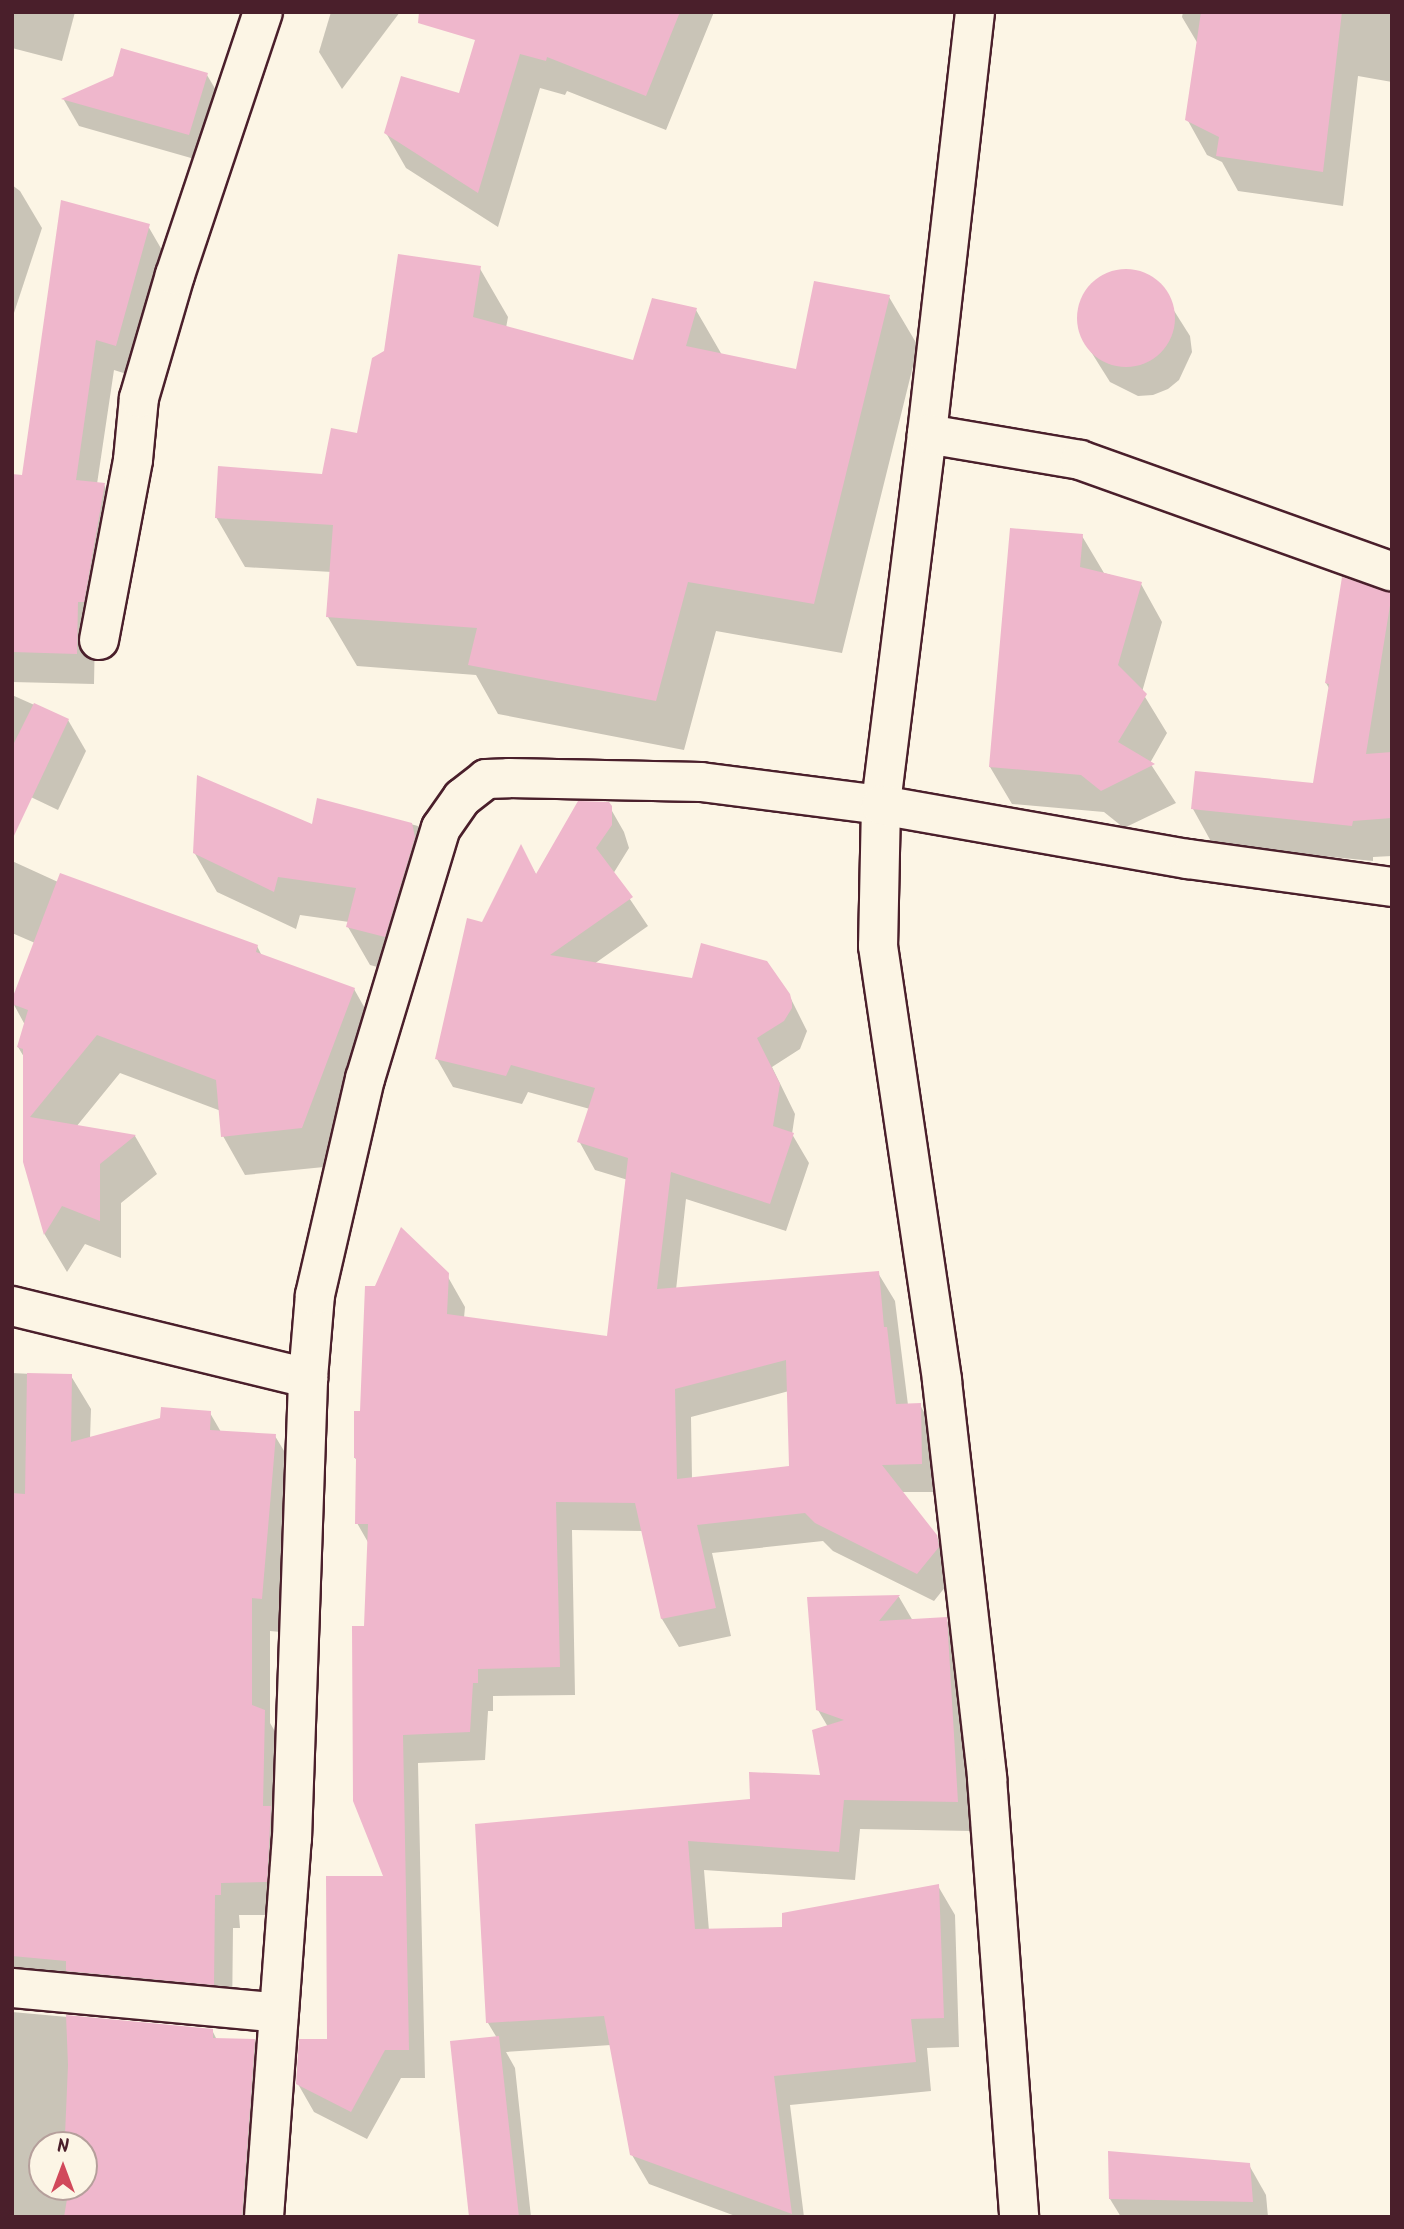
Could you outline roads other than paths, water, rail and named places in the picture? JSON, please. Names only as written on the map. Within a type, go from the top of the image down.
[{"type":"street","points":[[99,640],[133,460],[139,398],[175,275],[263,12]]},
{"type":"street","points":[[975,12],[928,434],[881,805],[878,946],[942,1381],[987,1778],[1019,2217]]},
{"type":"street","points":[[928,434],[1080,460],[1392,572]]},
{"type":"street","points":[[264,2217],[292,1839],[308,1378],[315,1295],[365,1079],[441,828],[462,798],[486,779],[701,782],[881,805],[1188,859],[1392,887]]},
{"type":"street","points":[[12,1306],[308,1378]]},
{"type":"street","points":[[12,1988],[279,2013]]}]
